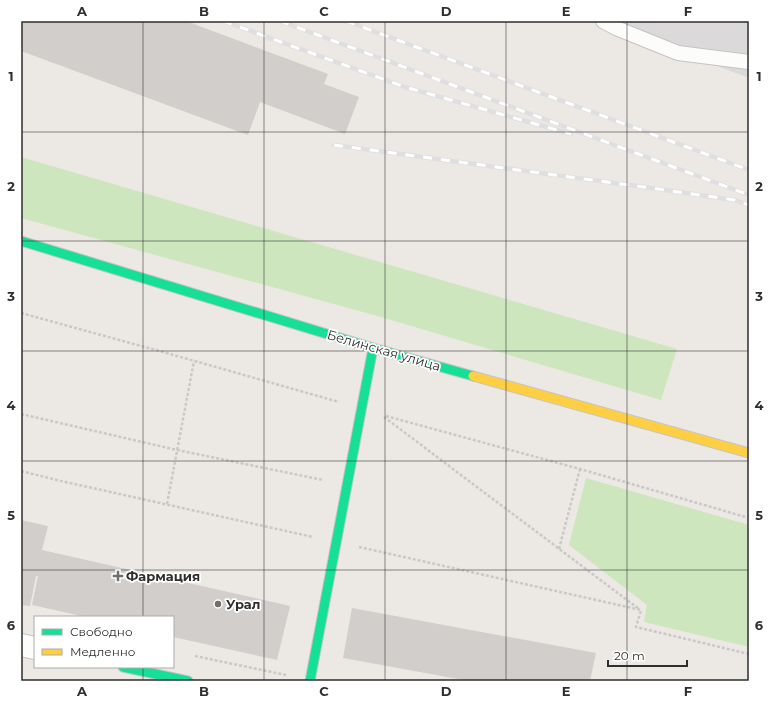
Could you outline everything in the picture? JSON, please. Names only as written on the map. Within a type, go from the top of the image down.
[{"type":"main road","name":"Белинская улица","points":[[21,241],[373,348],[749,453]]},
{"type":"main road","points":[[310,681],[373,348]]},
{"type":"main road","points":[[128,668],[188,681]]},
{"type":"street","points":[[21,645],[34,648]]},
{"type":"lane","points":[[603,21],[616,28],[678,53],[749,62]]},
{"type":"path","points":[[167,504],[194,361]]},
{"type":"path","points":[[21,414],[177,450],[347,485]]},
{"type":"path","points":[[380,414],[641,610]]},
{"type":"path","points":[[559,549],[580,469]]},
{"type":"path","points":[[21,471],[60,481],[641,610]]},
{"type":"path","points":[[641,610],[636,627],[749,654]]},
{"type":"path","points":[[188,654],[310,681]]},
{"type":"shaded area","points":[[597,21],[749,21],[749,78]]},
{"type":"green space","points":[[21,157],[677,349],[661,400],[381,317],[21,218]]},
{"type":"green space","points":[[586,478],[749,525],[749,647],[644,622],[647,605],[569,545]]},
{"type":"building","points":[[21,21],[186,21],[328,74],[324,84],[359,97],[345,134],[260,102],[248,135],[21,51]]},
{"type":"building","points":[[21,520],[48,526],[42,550],[290,606],[277,660],[174,637],[174,616],[82,616],[32,605],[38,576],[36,576],[30,606],[21,605]]},
{"type":"building","points":[[352,608],[596,653],[590,681],[469,681],[343,658]]},
{"type":"railway","points":[[223,21],[405,87],[571,134]]},
{"type":"railway","points":[[280,21],[749,195]]},
{"type":"railway","points":[[346,21],[749,170]]},
{"type":"railway","points":[[334,145],[651,188],[734,200],[749,205]]},
{"type":"traffic: fast","points":[[21,241],[373,348],[473,376]]},
{"type":"traffic: fast","points":[[310,681],[373,348]]},
{"type":"traffic: fast","points":[[128,668],[188,681]]},
{"type":"traffic: slow","points":[[473,376],[749,453]]},
{"type":"place","name":"Фармация","points":[[118,576]]},
{"type":"place","name":"Урал","points":[[218,604]]}]
